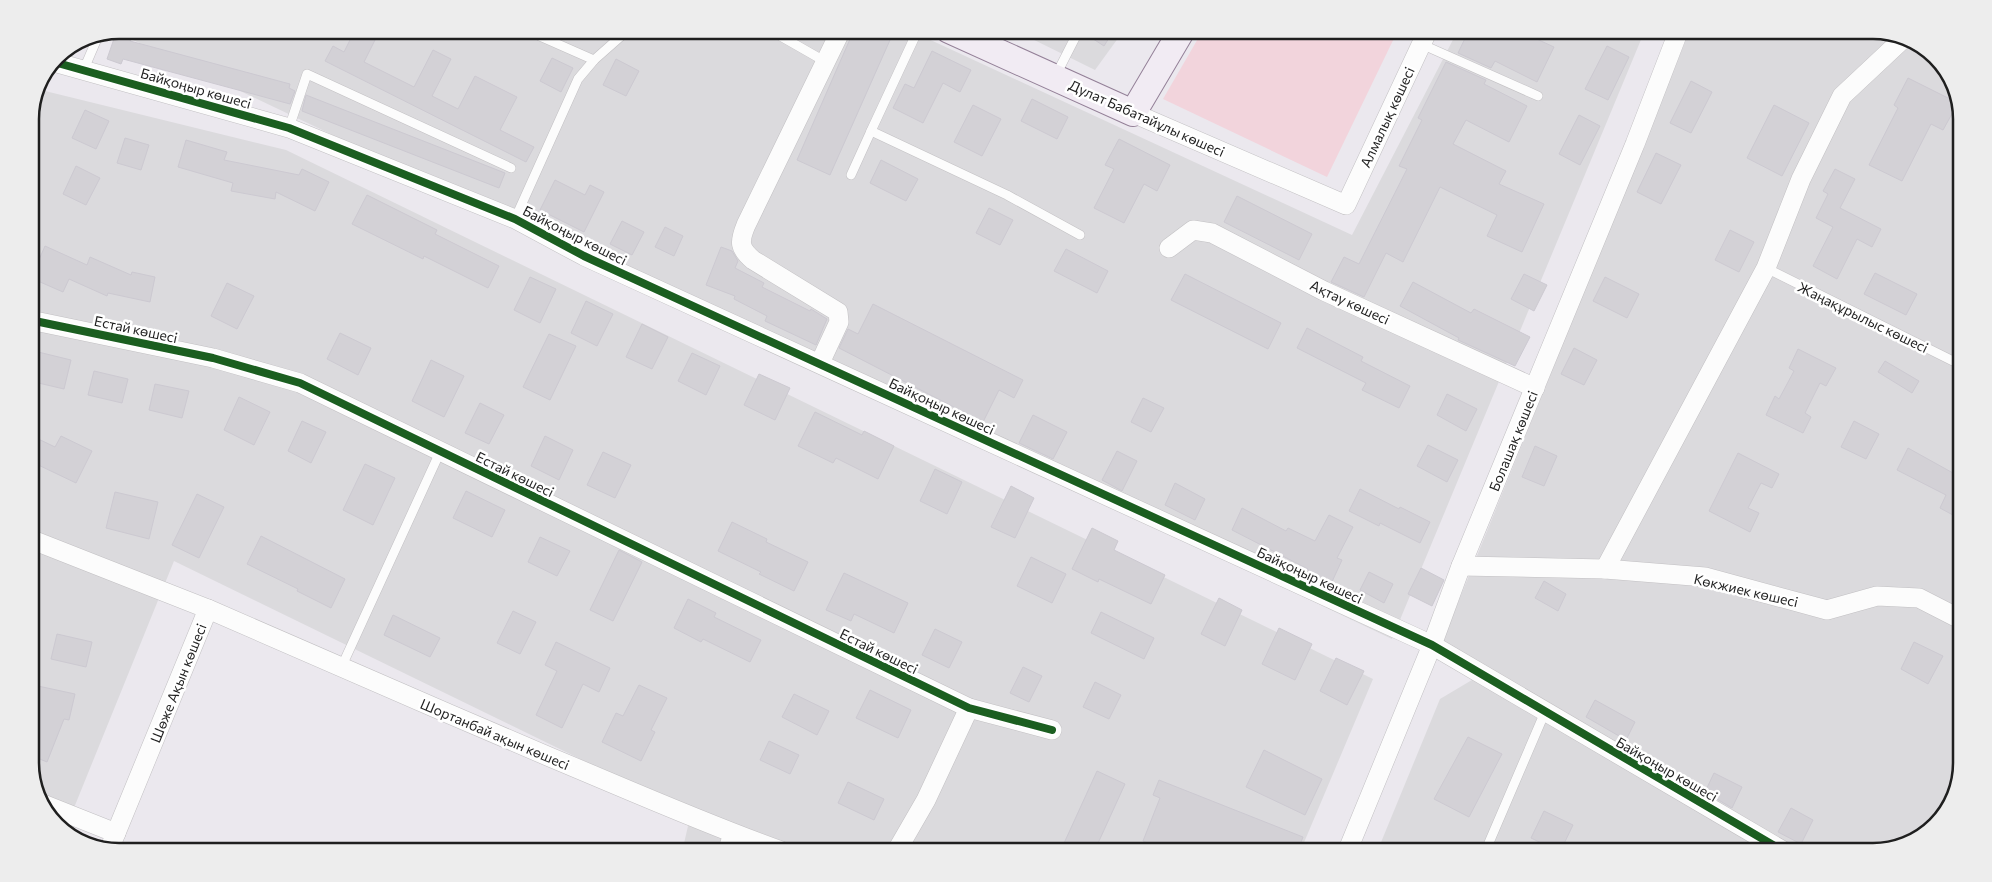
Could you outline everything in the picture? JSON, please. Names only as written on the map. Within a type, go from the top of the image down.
[{"type":"street","points":[[820,364],[840,322],[838,312],[753,260],[744,252],[741,244],[746,225],[837,39]]},
{"type":"street","name":"Дулат Бабатайұлы көшесі","points":[[969,39],[1346,205]]},
{"type":"street","points":[[1133,112],[1177,39]]},
{"type":"street","name":"Алмалық көшесі","points":[[1346,205],[1424,39]]},
{"type":"street","name":"Болашақ көшесі","points":[[1351,843],[1432,645],[1461,566],[1632,153],[1676,39]]},
{"type":"street","points":[[1605,569],[1766,268],[1801,179],[1842,96],[1898,43]]},
{"type":"street","name":"Байқоңыр көшесі","points":[[61,64],[289,128],[515,219],[584,256],[1432,645],[1770,843]]},
{"type":"street","name":"Ақтау көшесі","points":[[1169,248],[1193,230],[1212,233],[1324,291],[1535,388]]},
{"type":"street","name":"Естай көшесі","points":[[39,322],[213,358],[300,383],[969,708],[1052,730]]},
{"type":"street","name":"Шөже Ақын көшесі","points":[[39,542],[208,608],[113,842]]},
{"type":"street","name":"Көкжиек көшесі","points":[[1461,566],[1605,569],[1705,577],[1827,610],[1877,596],[1919,598],[1953,615]]},
{"type":"street","name":"Шортанбай ақын көшесі","points":[[208,608],[341,668],[759,843]]},
{"type":"street","points":[[901,843],[926,800],[969,708]]},
{"type":"street","points":[[55,810],[113,842]]},
{"type":"street","points":[[730,843],[734,834]]},
{"type":"lane","points":[[546,39],[594,60]]},
{"type":"lane","points":[[515,219],[578,79],[594,60],[618,39]]},
{"type":"lane","points":[[786,39],[826,62]]},
{"type":"lane","points":[[851,175],[914,39]]},
{"type":"lane","points":[[1055,78],[1074,39]]},
{"type":"lane","points":[[1429,39],[1538,96]]},
{"type":"lane","points":[[84,69],[95,42]]},
{"type":"lane","points":[[289,128],[307,74],[511,168]]},
{"type":"lane","points":[[872,131],[1007,195],[1080,235]]},
{"type":"lane","name":"Жаңақұрылыс көшесі","points":[[1766,268],[1953,361]]},
{"type":"lane","points":[[341,668],[440,452]]},
{"type":"lane","points":[[1489,843],[1545,712]]},
{"type":"shaded area","points":[[131,39],[928,39],[1352,235],[1453,39],[1641,39],[1392,639]]},
{"type":"shaded area","points":[[1032,39],[1117,39],[1095,70]]},
{"type":"shaded area","points":[[1198,39],[1394,39],[1327,177],[1163,99]]},
{"type":"shaded area","points":[[1686,39],[1888,40],[1904,45],[1926,59],[1945,84],[1952,104],[1953,114],[1953,763],[1952,778],[1947,794],[1937,812],[1926,823],[1908,835],[1888,842],[1873,843],[1381,843],[1440,699],[1477,677],[1438,652]]},
{"type":"shaded area","points":[[74,53],[70,62],[65,60]]},
{"type":"shaded area","points":[[44,91],[286,150],[1373,679],[1304,843],[684,843],[691,813],[174,561],[67,824],[59,816],[47,798],[40,778],[39,768],[39,114]]},
{"type":"building","points":[[114,39],[131,39],[130,41],[290,84],[289,88],[295,91],[290,104],[123,59],[121,64],[107,59]]},
{"type":"building","points":[[350,39],[376,39],[364,62],[414,87],[433,50],[451,59],[432,96],[458,109],[475,76],[517,97],[500,130],[534,147],[526,162],[325,61],[333,46],[344,52]]},
{"type":"building","points":[[850,39],[890,40],[830,175],[797,160]]},
{"type":"building","points":[[1093,39],[1108,39],[1104,46]]},
{"type":"building","points":[[1465,39],[1537,39],[1554,47],[1537,82],[1495,61],[1491,68],[1458,53]]},
{"type":"building","points":[[1607,46],[1629,57],[1608,100],[1585,89]]},
{"type":"building","points":[[932,51],[971,70],[960,92],[943,83],[923,123],[893,108],[905,84],[914,88]]},
{"type":"building","points":[[552,58],[573,68],[561,92],[540,81]]},
{"type":"building","points":[[616,59],[639,71],[626,96],[603,85]]},
{"type":"building","points":[[1446,62],[1486,80],[1484,84],[1527,106],[1509,142],[1466,120],[1453,144],[1506,171],[1499,184],[1544,204],[1522,252],[1487,236],[1497,215],[1440,187],[1403,262],[1386,253],[1364,297],[1331,282],[1344,257],[1359,264],[1407,169],[1399,166],[1422,120],[1418,118]]},
{"type":"building","points":[[1908,78],[1951,99],[1952,104],[1953,112],[1943,130],[1931,124],[1902,181],[1869,165],[1898,108],[1894,105]]},
{"type":"building","points":[[1691,81],[1712,92],[1691,133],[1670,123]]},
{"type":"building","points":[[306,95],[505,173],[499,188],[302,111]]},
{"type":"building","points":[[1032,99],[1068,117],[1057,139],[1021,121]]},
{"type":"building","points":[[973,105],[1001,119],[982,156],[954,142]]},
{"type":"building","points":[[1774,105],[1809,123],[1782,176],[1747,158]]},
{"type":"building","points":[[85,110],[109,121],[96,149],[72,138]]},
{"type":"building","points":[[1579,115],[1600,126],[1580,165],[1559,154]]},
{"type":"building","points":[[125,138],[149,145],[141,170],[117,163]]},
{"type":"building","points":[[1119,139],[1170,165],[1157,191],[1144,184],[1124,223],[1094,208],[1114,169],[1105,165]]},
{"type":"building","points":[[186,140],[227,152],[224,160],[299,175],[302,169],[329,182],[315,211],[276,192],[275,199],[231,191],[233,183],[178,167]]},
{"type":"building","points":[[1656,153],[1681,165],[1661,204],[1637,192]]},
{"type":"building","points":[[881,160],[918,179],[906,201],[870,183]]},
{"type":"building","points":[[76,166],[100,178],[86,205],[63,194]]},
{"type":"building","points":[[1835,169],[1855,179],[1840,208],[1881,229],[1872,247],[1857,239],[1837,279],[1813,266],[1833,227],[1816,218],[1828,194],[1823,191]]},
{"type":"building","points":[[555,180],[585,195],[590,185],[604,192],[584,232],[540,210]]},
{"type":"building","points":[[367,195],[437,230],[435,234],[499,266],[488,288],[424,256],[423,259],[352,224]]},
{"type":"building","points":[[1237,196],[1312,234],[1299,260],[1224,222]]},
{"type":"building","points":[[989,208],[1013,220],[1000,245],[976,233]]},
{"type":"building","points":[[622,221],[644,232],[632,255],[610,244]]},
{"type":"building","points":[[665,227],[683,236],[674,256],[655,247]]},
{"type":"building","points":[[1730,230],[1754,242],[1739,272],[1715,260]]},
{"type":"building","points":[[45,246],[87,265],[90,257],[131,275],[132,272],[155,277],[150,302],[108,293],[107,296],[69,279],[63,292],[39,282],[39,260]]},
{"type":"building","points":[[721,247],[732,251],[738,261],[735,268],[764,283],[762,287],[810,311],[811,309],[827,319],[816,345],[765,321],[767,316],[734,299],[735,296],[706,285]]},
{"type":"building","points":[[1066,249],[1108,271],[1097,293],[1054,271]]},
{"type":"building","points":[[1875,273],[1917,294],[1906,315],[1864,294]]},
{"type":"building","points":[[1185,274],[1281,323],[1268,349],[1171,300]]},
{"type":"building","points":[[1524,274],[1547,285],[1534,311],[1511,299]]},
{"type":"building","points":[[530,277],[556,289],[540,323],[514,310]]},
{"type":"building","points":[[1605,277],[1639,294],[1627,318],[1593,301]]},
{"type":"building","points":[[1413,282],[1471,313],[1474,309],[1530,337],[1515,366],[1458,340],[1459,338],[1400,306]]},
{"type":"building","points":[[227,283],[254,296],[237,329],[211,316]]},
{"type":"building","points":[[586,301],[613,314],[597,346],[571,333]]},
{"type":"building","points":[[873,304],[1023,380],[1014,398],[999,390],[983,422],[839,348],[848,329],[858,334]]},
{"type":"building","points":[[642,324],[668,337],[652,369],[626,357]]},
{"type":"building","points":[[1307,328],[1363,357],[1361,361],[1410,386],[1399,408],[1362,390],[1366,383],[1297,348]]},
{"type":"building","points":[[340,333],[371,348],[358,375],[327,359]]},
{"type":"building","points":[[549,334],[576,346],[550,400],[523,387]]},
{"type":"building","points":[[1574,348],[1597,360],[1584,385],[1561,374]]},
{"type":"building","points":[[1798,349],[1836,368],[1826,386],[1820,383],[1805,413],[1811,417],[1803,433],[1766,415],[1775,396],[1779,399],[1794,371],[1789,368]]},
{"type":"building","points":[[39,352],[71,360],[64,389],[39,383]]},
{"type":"building","points":[[692,353],[720,366],[706,395],[678,381]]},
{"type":"building","points":[[431,360],[464,376],[444,417],[412,401]]},
{"type":"building","points":[[1885,361],[1919,381],[1912,393],[1878,372]]},
{"type":"building","points":[[94,371],[128,379],[122,403],[88,395]]},
{"type":"building","points":[[759,374],[790,388],[775,420],[744,405]]},
{"type":"building","points":[[155,384],[189,391],[182,418],[149,410]]},
{"type":"building","points":[[1447,394],[1477,409],[1466,431],[1437,415]]},
{"type":"building","points":[[239,397],[270,412],[254,445],[224,430]]},
{"type":"building","points":[[1143,398],[1164,408],[1151,432],[1131,422]]},
{"type":"building","points":[[480,403],[504,415],[489,444],[465,433]]},
{"type":"building","points":[[815,412],[862,435],[864,431],[894,446],[878,479],[836,458],[833,463],[798,446]]},
{"type":"building","points":[[1033,415],[1067,432],[1053,459],[1019,443]]},
{"type":"building","points":[[302,421],[326,432],[311,463],[288,451]]},
{"type":"building","points":[[1854,421],[1879,434],[1866,459],[1841,447]]},
{"type":"building","points":[[61,436],[92,451],[76,483],[39,465],[39,439],[55,447]]},
{"type":"building","points":[[545,436],[573,450],[559,480],[531,466]]},
{"type":"building","points":[[1428,445],[1458,460],[1447,482],[1417,466]]},
{"type":"building","points":[[1535,446],[1557,456],[1544,486],[1522,477]]},
{"type":"building","points":[[1908,448],[1953,473],[1953,515],[1940,508],[1946,495],[1897,470]]},
{"type":"building","points":[[1117,451],[1137,461],[1122,491],[1102,480]]},
{"type":"building","points":[[603,452],[631,465],[615,498],[587,485]]},
{"type":"building","points":[[1738,453],[1779,474],[1772,488],[1761,483],[1748,508],[1759,513],[1750,532],[1709,511]]},
{"type":"building","points":[[365,464],[395,478],[373,525],[343,510]]},
{"type":"building","points":[[935,469],[962,482],[947,514],[920,501]]},
{"type":"building","points":[[1175,483],[1205,499],[1195,520],[1165,505]]},
{"type":"building","points":[[1011,486],[1034,498],[1015,538],[991,527]]},
{"type":"building","points":[[1360,489],[1430,522],[1420,543],[1380,523],[1379,526],[1349,511]]},
{"type":"building","points":[[466,491],[505,510],[492,537],[453,518]]},
{"type":"building","points":[[115,492],[158,502],[149,539],[106,528]]},
{"type":"building","points":[[197,494],[224,507],[199,558],[172,545]]},
{"type":"building","points":[[1242,508],[1286,531],[1288,528],[1315,541],[1329,515],[1353,527],[1337,558],[1342,560],[1330,586],[1305,574],[1308,569],[1232,530]]},
{"type":"building","points":[[732,522],[767,539],[766,542],[808,562],[794,591],[718,551]]},
{"type":"building","points":[[1092,528],[1118,541],[1114,550],[1165,575],[1151,604],[1099,579],[1098,582],[1072,569]]},
{"type":"building","points":[[261,536],[345,579],[331,608],[297,591],[298,589],[247,564]]},
{"type":"building","points":[[540,537],[570,551],[557,576],[528,562]]},
{"type":"building","points":[[619,550],[642,562],[613,621],[590,610]]},
{"type":"building","points":[[1031,557],[1066,574],[1052,603],[1017,586]]},
{"type":"building","points":[[1421,568],[1444,580],[1432,606],[1408,594]]},
{"type":"building","points":[[1369,572],[1393,584],[1384,603],[1360,590]]},
{"type":"building","points":[[844,573],[908,603],[894,633],[854,614],[851,621],[826,610]]},
{"type":"building","points":[[1544,581],[1566,594],[1558,611],[1535,598]]},
{"type":"building","points":[[1219,598],[1242,610],[1225,646],[1201,634]]},
{"type":"building","points":[[688,599],[716,613],[714,617],[761,640],[750,662],[703,639],[701,642],[674,628]]},
{"type":"building","points":[[513,611],[536,622],[520,654],[497,643]]},
{"type":"building","points":[[1101,612],[1154,638],[1144,659],[1091,633]]},
{"type":"building","points":[[393,615],[440,638],[430,657],[384,635]]},
{"type":"building","points":[[1279,628],[1312,644],[1295,680],[1262,664]]},
{"type":"building","points":[[935,629],[962,642],[949,668],[922,655]]},
{"type":"building","points":[[57,634],[92,642],[86,667],[51,659]]},
{"type":"building","points":[[556,642],[610,668],[599,692],[583,684],[562,728],[536,715],[557,671],[545,665]]},
{"type":"building","points":[[1914,642],[1943,656],[1928,684],[1901,669]]},
{"type":"building","points":[[1336,658],[1364,671],[1347,705],[1320,691]]},
{"type":"building","points":[[1023,667],[1042,676],[1029,702],[1010,693]]},
{"type":"building","points":[[1095,682],[1121,695],[1109,719],[1083,707]]},
{"type":"building","points":[[639,685],[667,698],[651,730],[655,732],[641,761],[602,742],[616,713],[623,716]]},
{"type":"building","points":[[39,686],[75,694],[69,720],[64,719],[47,762],[39,759]]},
{"type":"building","points":[[870,690],[911,710],[898,738],[856,718]]},
{"type":"building","points":[[794,694],[829,711],[817,735],[782,717]]},
{"type":"building","points":[[1595,700],[1635,722],[1626,740],[1586,717]]},
{"type":"building","points":[[1468,737],[1502,754],[1469,817],[1434,799]]},
{"type":"building","points":[[769,741],[799,755],[790,774],[760,760]]},
{"type":"building","points":[[1264,750],[1322,779],[1305,815],[1246,787]]},
{"type":"building","points":[[1097,771],[1125,784],[1098,843],[1064,843]]},
{"type":"building","points":[[1714,773],[1742,787],[1732,808],[1705,792]]},
{"type":"building","points":[[1159,780],[1303,837],[1301,843],[1148,843],[1143,841],[1160,798],[1153,795]]},
{"type":"building","points":[[848,782],[884,799],[874,820],[838,803]]},
{"type":"building","points":[[1791,808],[1813,820],[1802,843],[1778,832]]},
{"type":"building","points":[[1544,811],[1573,825],[1564,843],[1541,843],[1531,838]]},
{"type":"cycle path","points":[[61,64],[289,128],[515,219],[584,256],[1432,645],[1770,843]]},
{"type":"cycle path","points":[[39,322],[213,358],[300,383],[969,708],[1052,730]]}]
